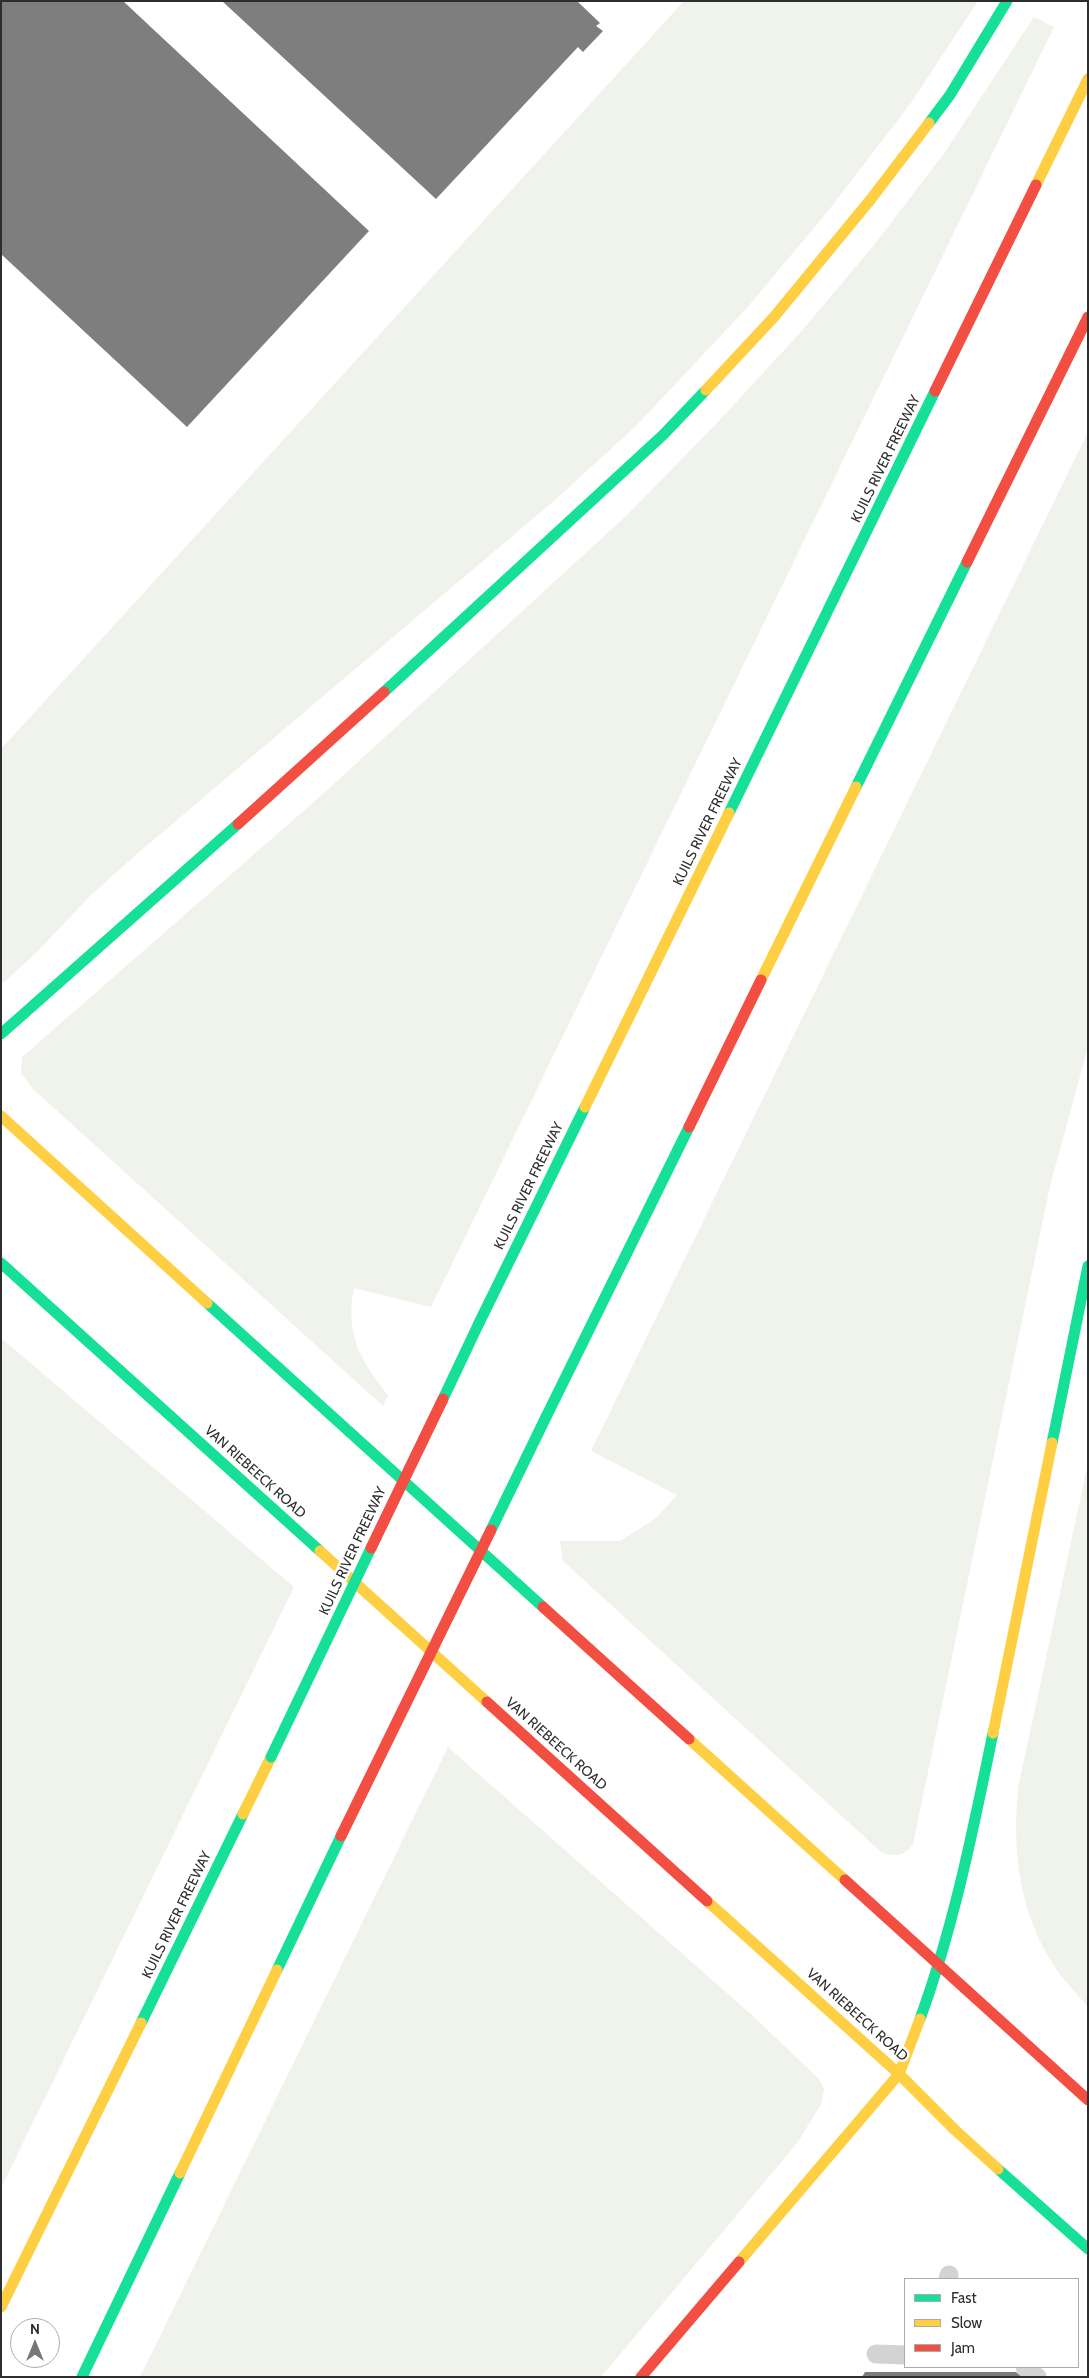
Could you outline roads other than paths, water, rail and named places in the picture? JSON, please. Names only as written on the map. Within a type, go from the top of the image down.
[{"type":"main road","points":[[1,1034],[283,784],[549,542],[663,435],[774,316],[871,199],[950,95],[1007,1]]},
{"type":"main road","name":"KUILS RIVER FREEWAY","points":[[1,2307],[272,1757],[479,1323],[1088,79]]},
{"type":"main road","points":[[82,2377],[341,1836],[1088,317]]},
{"type":"main road","points":[[1,1116],[940,1964],[1088,2100]]},
{"type":"main road","name":"VAN RIEBEECK ROAD","points":[[1,1263],[899,2074],[955,2130],[1088,2250]]},
{"type":"main road","points":[[641,2377],[899,2074],[940,1964],[964,1874],[1088,1266]]},
{"type":"lane","points":[[876,2354],[904,2354]]},
{"type":"lane","points":[[1026,2368],[1037,2377]]}]
